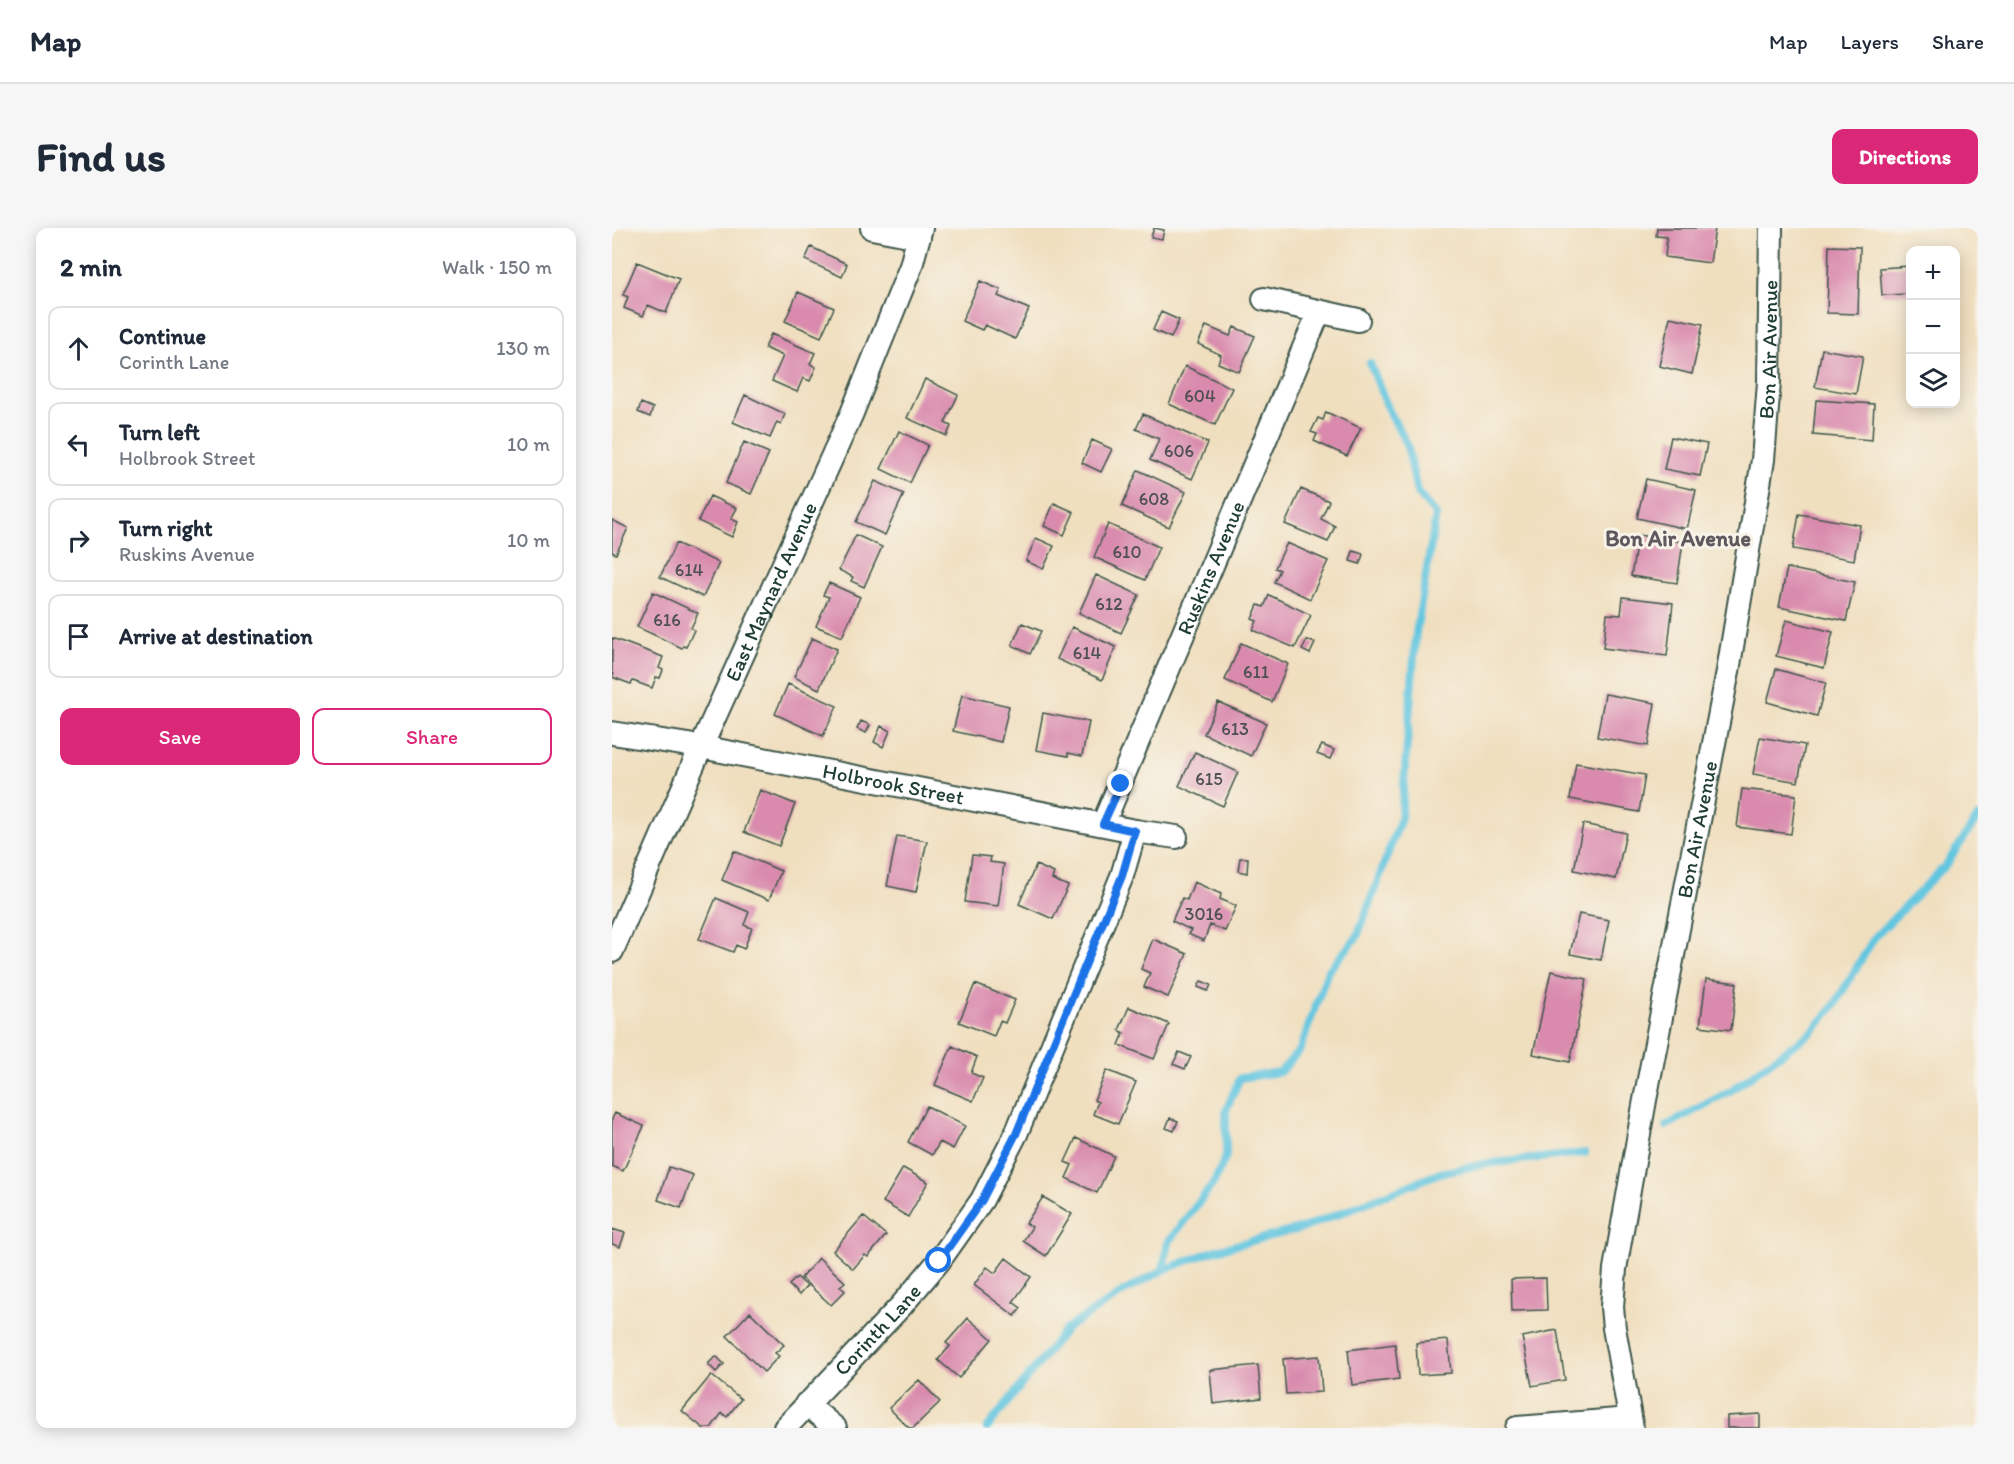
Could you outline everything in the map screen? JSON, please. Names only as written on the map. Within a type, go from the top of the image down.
[{"type":"street","points":[[872,228],[920,232]]},
{"type":"street","name":"Bon Air Avenue","points":[[1631,1424],[1614,1328],[1612,1307],[1615,1269],[1645,1100],[1728,671],[1760,480],[1769,382],[1770,228]]},
{"type":"street","name":"East Maynard Avenue","points":[[612,951],[701,747],[852,413],[911,266],[920,232]]},
{"type":"street","points":[[1264,299],[1358,320]]},
{"type":"street","name":"Ruskins Avenue","points":[[1103,824],[1319,312]]},
{"type":"street","name":"Holbrook Street","points":[[612,733],[701,747],[1176,837]]},
{"type":"street","name":"Corinth Lane","points":[[785,1428],[902,1306],[939,1261],[982,1200],[1020,1123],[1122,876],[1135,831]]},
{"type":"street","points":[[806,1404],[835,1428]]},
{"type":"street","points":[[1517,1428],[1631,1424]]},
{"type":"building","points":[[1154,228],[1164,230],[1162,239],[1151,237]]},
{"type":"building","points":[[1657,228],[1715,228],[1710,263],[1665,257],[1667,237],[1656,236]]},
{"type":"building","points":[[1829,246],[1860,247],[1858,314],[1827,313]]},
{"type":"building","points":[[811,247],[847,264],[842,277],[805,260]]},
{"type":"building","points":[[637,262],[679,279],[666,313],[648,305],[643,316],[624,308],[628,297],[623,295]]},
{"type":"building","points":[[1906,266],[1906,294],[1882,295],[1880,268]]},
{"type":"building","points":[[980,281],[1001,290],[998,296],[1029,309],[1015,339],[985,325],[982,330],[962,321]]},
{"type":"building","points":[[798,292],[834,308],[821,337],[785,321]]},
{"type":"building","points":[[1161,312],[1179,320],[1171,338],[1153,330]]},
{"type":"building","points":[[1670,317],[1703,324],[1692,374],[1659,366]]},
{"type":"building","points":[[1206,326],[1230,336],[1234,327],[1255,336],[1239,372],[1218,363],[1221,355],[1198,344]]},
{"type":"building","points":[[771,334],[815,353],[810,364],[816,367],[810,381],[803,378],[797,392],[772,381],[783,356],[765,348]]},
{"type":"building","points":[[1822,349],[1863,356],[1856,394],[1815,387]]},
{"type":"building","points":[[1185,366],[1232,388],[1215,425],[1169,404]]},
{"type":"building","points":[[925,379],[958,395],[945,423],[951,426],[947,436],[907,418]]},
{"type":"building","points":[[745,395],[785,414],[781,424],[777,422],[770,438],[733,422]]},
{"type":"building","points":[[1816,400],[1874,404],[1872,440],[1813,435]]},
{"type":"building","points":[[641,403],[653,408],[650,417],[638,412]]},
{"type":"building","points":[[1326,412],[1361,428],[1347,456],[1314,441],[1317,434],[1311,432],[1318,418],[1323,420]]},
{"type":"building","points":[[1143,414],[1208,443],[1192,479],[1150,460],[1159,439],[1136,429]]},
{"type":"building","points":[[899,431],[928,445],[910,483],[881,469]]},
{"type":"building","points":[[1671,437],[1707,444],[1700,476],[1664,469]]},
{"type":"building","points":[[1092,440],[1112,449],[1101,472],[1082,463]]},
{"type":"building","points":[[744,442],[769,453],[751,494],[726,483]]},
{"type":"building","points":[[1138,470],[1186,492],[1169,527],[1122,506]]},
{"type":"building","points":[[1646,479],[1696,490],[1687,529],[1637,518]]},
{"type":"building","points":[[875,481],[904,494],[885,535],[856,522]]},
{"type":"building","points":[[1301,489],[1329,501],[1321,519],[1335,526],[1328,542],[1285,524]]},
{"type":"building","points":[[710,496],[737,508],[731,519],[738,522],[732,537],[698,521]]},
{"type":"building","points":[[1054,503],[1074,512],[1064,535],[1044,526]]},
{"type":"building","points":[[1799,514],[1860,525],[1854,560],[1793,549]]},
{"type":"building","points":[[612,520],[628,528],[616,554],[612,552]]},
{"type":"building","points":[[1108,524],[1159,547],[1145,580],[1094,557]]},
{"type":"building","points":[[856,535],[882,547],[864,587],[851,581],[853,577],[839,570]]},
{"type":"building","points":[[1638,535],[1683,542],[1677,583],[1631,576]]},
{"type":"building","points":[[1036,538],[1054,546],[1043,569],[1026,561]]},
{"type":"building","points":[[676,543],[719,563],[703,597],[660,577]]},
{"type":"building","points":[[1287,543],[1328,561],[1310,599],[1274,582],[1280,570],[1275,568]]},
{"type":"building","points":[[1353,551],[1363,554],[1360,564],[1350,561]]},
{"type":"building","points":[[1787,568],[1855,582],[1846,621],[1779,607]]},
{"type":"building","points":[[1096,575],[1139,595],[1121,633],[1079,613]]},
{"type":"building","points":[[829,583],[860,597],[842,637],[816,626],[829,597],[823,595]]},
{"type":"building","points":[[653,592],[698,613],[691,628],[694,630],[686,647],[682,648],[637,627]]},
{"type":"building","points":[[1269,595],[1311,615],[1295,648],[1253,630],[1257,621],[1252,619],[1258,605],[1264,607]]},
{"type":"building","points":[[1623,597],[1673,603],[1667,656],[1603,648],[1607,614],[1621,615]]},
{"type":"building","points":[[1786,620],[1833,632],[1824,668],[1776,656]]},
{"type":"building","points":[[1022,623],[1041,631],[1030,654],[1012,645]]},
{"type":"building","points":[[1072,627],[1116,647],[1102,680],[1057,659]]},
{"type":"building","points":[[612,638],[663,657],[659,668],[663,670],[660,678],[656,677],[652,688],[612,677],[614,674],[612,673]]},
{"type":"building","points":[[812,638],[837,649],[819,689],[794,677]]},
{"type":"building","points":[[1307,640],[1315,643],[1310,654],[1302,650]]},
{"type":"building","points":[[1241,643],[1288,664],[1272,702],[1225,680]]},
{"type":"building","points":[[1776,669],[1826,683],[1817,716],[1767,702]]},
{"type":"building","points":[[788,684],[837,706],[823,736],[775,714]]},
{"type":"building","points":[[1605,694],[1655,703],[1648,746],[1597,737]]},
{"type":"building","points":[[962,695],[1009,706],[1001,742],[953,731]]},
{"type":"building","points":[[1218,702],[1266,723],[1251,756],[1204,734]]},
{"type":"building","points":[[1043,713],[1089,722],[1082,756],[1068,753],[1068,756],[1036,750]]},
{"type":"building","points":[[861,721],[870,725],[866,733],[857,729]]},
{"type":"building","points":[[881,726],[890,731],[883,747],[874,742]]},
{"type":"building","points":[[1760,737],[1805,745],[1798,782],[1753,774]]},
{"type":"building","points":[[1322,745],[1334,750],[1330,759],[1317,754]]},
{"type":"building","points":[[1195,752],[1238,772],[1223,806],[1179,786]]},
{"type":"building","points":[[1576,763],[1645,775],[1639,812],[1570,799]]},
{"type":"building","points":[[1742,789],[1796,795],[1791,834],[1737,827]]},
{"type":"building","points":[[760,790],[795,804],[779,846],[744,832]]},
{"type":"building","points":[[1583,824],[1626,833],[1616,879],[1574,870]]},
{"type":"building","points":[[897,836],[927,841],[916,892],[887,886]]},
{"type":"building","points":[[734,851],[781,871],[769,900],[722,880]]},
{"type":"building","points":[[972,855],[991,857],[990,862],[1004,864],[998,906],[965,902]]},
{"type":"building","points":[[1240,858],[1248,858],[1247,873],[1238,871]]},
{"type":"building","points":[[1036,865],[1054,873],[1052,879],[1068,886],[1053,919],[1019,904]]},
{"type":"building","points":[[1194,882],[1221,894],[1220,899],[1236,906],[1225,931],[1210,925],[1204,941],[1188,934],[1191,930],[1172,921],[1182,898],[1187,900]]},
{"type":"building","points":[[716,898],[749,912],[744,925],[752,928],[744,949],[736,945],[733,952],[699,939]]},
{"type":"building","points":[[1579,914],[1609,920],[1601,960],[1570,954]]},
{"type":"building","points":[[1153,939],[1187,954],[1168,997],[1144,987],[1150,973],[1141,969]]},
{"type":"building","points":[[1551,971],[1587,979],[1570,1062],[1533,1054]]},
{"type":"building","points":[[1706,979],[1737,983],[1731,1030],[1700,1026]]},
{"type":"building","points":[[1201,981],[1211,985],[1208,991],[1198,987]]},
{"type":"building","points":[[975,984],[1015,1000],[1005,1023],[1000,1021],[994,1036],[959,1022]]},
{"type":"building","points":[[1129,1007],[1169,1024],[1154,1059],[1119,1045],[1124,1033],[1119,1030]]},
{"type":"building","points":[[952,1046],[977,1057],[971,1073],[983,1078],[973,1101],[935,1085]]},
{"type":"building","points":[[1179,1052],[1191,1057],[1185,1069],[1173,1064]]},
{"type":"building","points":[[1107,1070],[1136,1082],[1118,1124],[1093,1114],[1098,1102],[1094,1100]]},
{"type":"building","points":[[927,1106],[965,1126],[953,1149],[940,1142],[932,1155],[908,1142]]},
{"type":"building","points":[[615,1113],[644,1126],[623,1171],[612,1166],[612,1119]]},
{"type":"building","points":[[1170,1118],[1178,1121],[1174,1131],[1166,1128]]},
{"type":"building","points":[[1076,1138],[1114,1156],[1097,1193],[1066,1178],[1072,1165],[1065,1162]]},
{"type":"building","points":[[669,1167],[693,1175],[681,1208],[658,1200]]},
{"type":"building","points":[[903,1168],[928,1182],[908,1217],[883,1202]]},
{"type":"building","points":[[1043,1197],[1072,1214],[1046,1256],[1023,1241],[1032,1227],[1026,1223]]},
{"type":"building","points":[[863,1216],[886,1235],[868,1257],[865,1255],[853,1269],[833,1251]]},
{"type":"building","points":[[612,1229],[625,1233],[620,1247],[612,1244]]},
{"type":"building","points":[[819,1258],[845,1282],[840,1286],[845,1291],[831,1305],[801,1278]]},
{"type":"building","points":[[1006,1258],[1031,1277],[1013,1302],[1021,1308],[1015,1316],[974,1285],[987,1267],[995,1273]]},
{"type":"building","points":[[797,1277],[807,1286],[799,1295],[789,1285]]},
{"type":"building","points":[[1546,1278],[1547,1310],[1512,1311],[1511,1279]]},
{"type":"building","points":[[750,1312],[784,1345],[775,1353],[779,1356],[764,1372],[727,1336]]},
{"type":"building","points":[[968,1318],[992,1339],[959,1378],[938,1360],[950,1346],[946,1343]]},
{"type":"building","points":[[1557,1330],[1565,1380],[1532,1386],[1522,1337]]},
{"type":"building","points":[[1448,1340],[1451,1373],[1418,1375],[1416,1343]]},
{"type":"building","points":[[1395,1344],[1399,1379],[1352,1385],[1348,1350]]},
{"type":"building","points":[[716,1356],[724,1364],[716,1372],[708,1364]]},
{"type":"building","points":[[1319,1356],[1322,1392],[1286,1394],[1283,1359]]},
{"type":"building","points":[[1258,1365],[1261,1398],[1213,1404],[1210,1370]]},
{"type":"building","points":[[711,1375],[741,1399],[727,1417],[722,1413],[711,1428],[703,1428],[682,1411]]},
{"type":"building","points":[[919,1380],[940,1402],[913,1428],[909,1428],[889,1408]]},
{"type":"building","points":[[1760,1414],[1760,1428],[1727,1428],[1727,1416]]},
{"type":"waterway","points":[[1163,1270],[1168,1242],[1213,1184],[1226,1156],[1226,1110],[1240,1078],[1280,1072],[1300,1050],[1328,971],[1357,937],[1401,818],[1416,633],[1436,515],[1417,492],[1407,444],[1389,411],[1370,363]]},
{"type":"waterway","points":[[1666,1126],[1730,1091],[1812,1032],[1834,1006],[1874,938],[1946,865],[1978,817]]},
{"type":"waterway","points":[[987,1428],[1066,1329],[1123,1292],[1163,1270],[1216,1250],[1303,1228],[1440,1173],[1484,1164],[1585,1153]]},
{"type":"district","name":"Bon Air Avenue","points":[[1678,538]]},
{"type":"route","points":[[939,1261],[982,1200],[1016,1134],[1122,876],[1135,831],[1103,824],[1121,784]]}]
